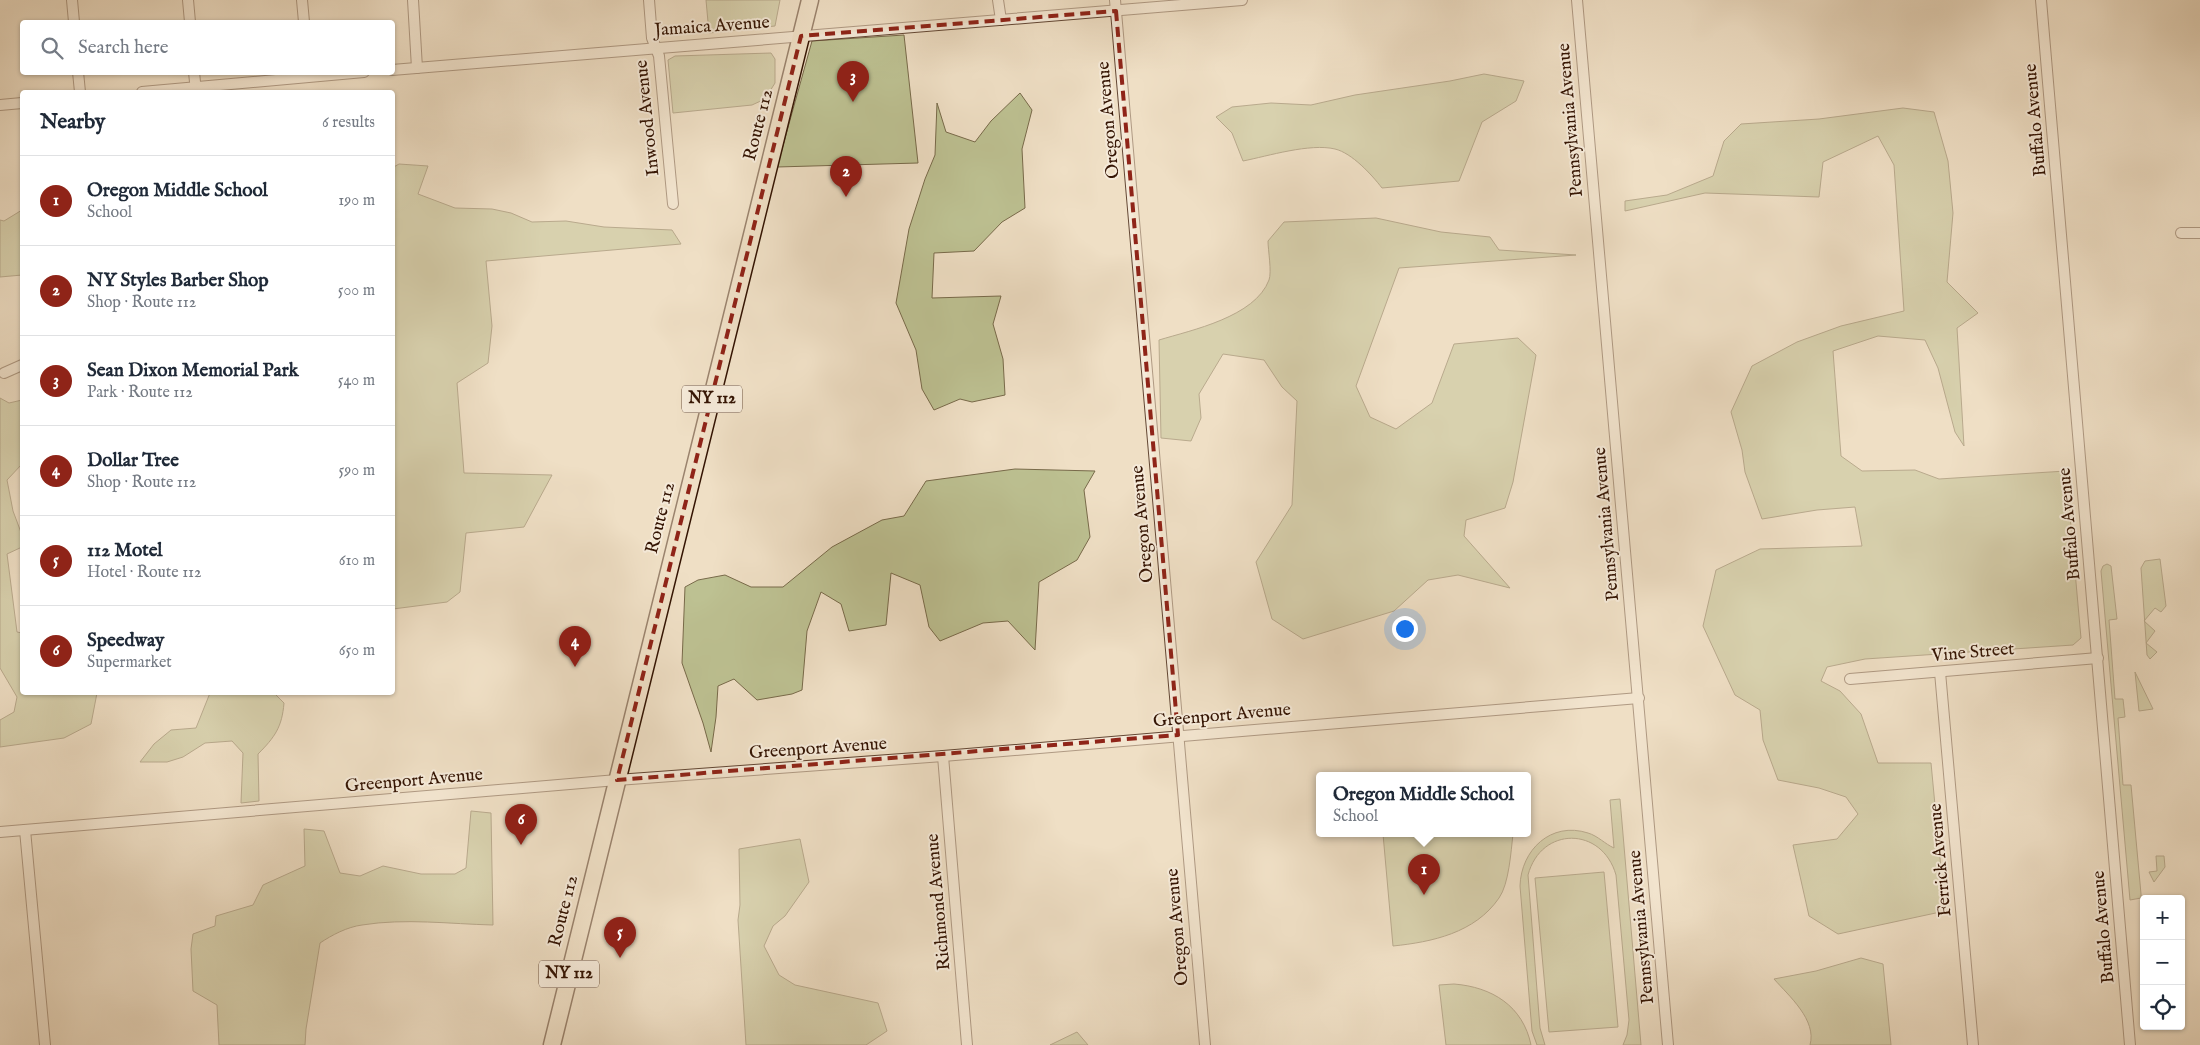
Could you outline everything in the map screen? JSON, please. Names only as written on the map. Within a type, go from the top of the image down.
[{"type":"main road","name":"Route 112","points":[[552,1045],[810,0]]},
{"type":"street","points":[[72,0],[74,20]]},
{"type":"street","points":[[188,0],[190,20]]},
{"type":"street","points":[[302,0],[304,20]]},
{"type":"street","points":[[413,0],[417,68]]},
{"type":"street","name":"Inwood Avenue","points":[[649,0],[652,38],[659,56],[673,204]]},
{"type":"street","points":[[998,0],[1000,20]]},
{"type":"street","name":"Jamaica Avenue","points":[[395,70],[1000,20],[1115,5],[1242,0]]},
{"type":"street","name":"Pennsylvania Avenue","points":[[1577,0],[1668,1045]]},
{"type":"street","name":"Buffalo Avenue","points":[[2041,0],[2130,1045]]},
{"type":"street","name":"Oregon Avenue","points":[[1115,5],[1205,1045]]},
{"type":"street","points":[[78,75],[80,90]]},
{"type":"street","points":[[194,75],[196,90],[308,75]]},
{"type":"street","points":[[0,105],[20,103]]},
{"type":"street","points":[[2180,233],[2200,233]]},
{"type":"street","points":[[4,372],[20,366]]},
{"type":"street","name":"Vine Street","points":[[1850,679],[2098,658]]},
{"type":"street","name":"Ferrick Avenue","points":[[1940,672],[1973,1045]]},
{"type":"street","name":"Greenport Avenue","points":[[0,832],[617,780],[942,756],[1639,698]]},
{"type":"street","name":"Richmond Avenue","points":[[942,756],[967,1045]]},
{"type":"street","points":[[25,830],[45,1045]]},
{"type":"highlighted area","points":[[1116,11],[1178,735],[617,780],[801,36]]},
{"type":"green space","points":[[706,0],[780,0],[775,26],[709,33]]},
{"type":"green space","points":[[904,35],[918,163],[777,167],[812,41]]},
{"type":"green space","points":[[771,53],[775,59],[775,83],[765,99],[752,105],[673,113],[668,60],[675,56]]},
{"type":"green space","points":[[1484,74],[1524,81],[1516,101],[1482,122],[1459,181],[1382,188],[1367,171],[1348,155],[1335,149],[1325,148],[1301,149],[1243,161],[1232,133],[1216,117],[1232,107],[1271,103],[1311,105],[1355,95]]},
{"type":"green space","points":[[1020,93],[1032,110],[1022,149],[1025,208],[1002,222],[974,251],[934,253],[932,298],[1001,296],[993,324],[1003,359],[1005,395],[972,402],[960,399],[934,410],[922,389],[916,350],[896,303],[909,229],[935,155],[937,103],[946,132],[975,142],[991,121]]},
{"type":"green space","points":[[1903,108],[1934,112],[1948,161],[1953,213],[1947,282],[1978,313],[1957,328],[1964,446],[1955,432],[1938,368],[1925,340],[1878,336],[1833,351],[1841,456],[1862,471],[1915,470],[1939,479],[2066,471],[2081,638],[2073,645],[1865,659],[1827,667],[1821,681],[1840,691],[1861,714],[1878,763],[1931,763],[1945,911],[1838,934],[1809,916],[1793,845],[1837,839],[1858,814],[1846,797],[1819,788],[1778,780],[1763,740],[1760,710],[1735,695],[1703,626],[1716,570],[1760,549],[1862,546],[1855,507],[1817,510],[1762,519],[1745,472],[1742,450],[1731,412],[1752,366],[1797,342],[1841,326],[1904,311],[1894,165],[1878,136],[1823,162],[1819,197],[1705,193],[1625,211],[1625,201],[1667,195],[1713,176],[1724,141],[1741,124],[1819,119]]},
{"type":"green space","points":[[399,164],[428,166],[418,194],[455,208],[492,209],[511,213],[532,222],[566,221],[604,227],[672,230],[681,244],[486,261],[492,326],[488,363],[457,383],[464,473],[552,475],[524,527],[466,533],[460,592],[447,602],[395,609],[395,166]]},
{"type":"green space","points":[[20,211],[20,275],[0,277],[0,220],[4,221]]},
{"type":"green space","points":[[1376,218],[1441,232],[1490,237],[1499,250],[1576,255],[1399,268],[1356,386],[1370,417],[1396,429],[1432,403],[1454,344],[1518,338],[1536,355],[1513,482],[1505,508],[1466,520],[1464,536],[1510,588],[1458,575],[1428,580],[1394,611],[1303,639],[1272,619],[1256,562],[1292,505],[1297,401],[1282,387],[1264,360],[1223,354],[1199,394],[1201,418],[1191,441],[1161,438],[1159,340],[1221,320],[1251,304],[1262,293],[1269,280],[1268,241],[1284,222]]},
{"type":"green space","points":[[0,398],[9,403],[20,400],[20,466],[7,480],[13,511],[20,530],[20,548],[7,554],[17,632],[20,633],[20,695],[97,695],[91,724],[64,738],[0,747],[0,720],[14,712],[17,697],[0,668]]},
{"type":"green space","points":[[1015,469],[1095,471],[1084,490],[1090,537],[1077,560],[1039,582],[1035,650],[1008,621],[983,623],[940,641],[929,627],[920,585],[891,573],[886,625],[849,631],[841,604],[821,592],[807,631],[802,690],[792,694],[757,700],[734,679],[718,686],[711,752],[682,663],[685,587],[698,580],[725,575],[751,587],[783,587],[832,547],[882,520],[904,516],[926,481]]},
{"type":"green space","points":[[2160,559],[2166,606],[2161,612],[2155,608],[2145,620],[2141,568],[2145,561]]},
{"type":"green space","points":[[2107,564],[2111,566],[2117,619],[2109,620],[2115,699],[2123,699],[2125,717],[2118,718],[2123,785],[2131,785],[2141,894],[2140,898],[2130,900],[2101,571],[2103,566]]},
{"type":"green space","points":[[2145,622],[2155,631],[2146,643]]},
{"type":"green space","points":[[2146,643],[2157,652],[2150,659],[2147,655]]},
{"type":"green space","points":[[2135,672],[2153,709],[2139,711]]},
{"type":"green space","points":[[209,695],[276,695],[284,703],[277,731],[258,754],[259,801],[241,803],[243,753],[232,741],[205,743],[183,757],[167,762],[140,762],[154,744],[171,730],[196,728]]},
{"type":"green space","points":[[1620,799],[1641,1045],[1623,1045],[1627,1035],[1629,1020],[1616,875],[1609,859],[1598,847],[1572,838],[1558,841],[1545,847],[1535,859],[1528,875],[1540,1028],[1545,1045],[1537,1045],[1532,1031],[1520,886],[1526,861],[1540,841],[1562,831],[1574,830],[1588,833],[1614,848],[1610,800]]},
{"type":"green space","points":[[471,811],[491,813],[493,925],[395,922],[362,925],[340,932],[320,943],[305,1045],[219,1045],[217,1005],[193,991],[191,949],[193,934],[215,926],[216,916],[253,905],[263,885],[305,866],[304,829],[324,831],[340,873],[360,876],[383,866],[421,874],[455,874],[466,868]]},
{"type":"green space","points":[[1383,837],[1513,837],[1505,884],[1499,898],[1489,910],[1478,920],[1452,934],[1423,942],[1393,946]]},
{"type":"green space","points":[[800,839],[809,882],[785,916],[773,926],[764,946],[779,975],[795,985],[878,1003],[887,1031],[866,1045],[746,1045],[738,920],[740,905],[739,849]]},
{"type":"green space","points":[[2156,856],[2164,856],[2165,867],[2154,882],[2149,872],[2157,871]]},
{"type":"green space","points":[[1604,872],[1618,1027],[1549,1032],[1535,878]]},
{"type":"green space","points":[[1861,958],[1883,964],[1891,1045],[1810,1045],[1811,1036],[1806,1018],[1794,1001],[1774,979],[1816,971]]},
{"type":"green space","points":[[1454,984],[1481,989],[1504,1001],[1521,1019],[1531,1045],[1446,1045],[1439,985]]},
{"type":"green space","points":[[1077,1032],[1088,1045],[1050,1045]]},
{"type":"place","name":"Sean Dixon Memorial Park","points":[[853,102]]},
{"type":"place","name":"NY Styles Barber Shop","points":[[846,197]]},
{"type":"place","name":"Dollar Tree","points":[[575,667]]},
{"type":"place","name":"Speedway","points":[[521,845]]},
{"type":"place","name":"Oregon Middle School","points":[[1424,895]]},
{"type":"place","name":"112 Motel","points":[[620,958]]}]
